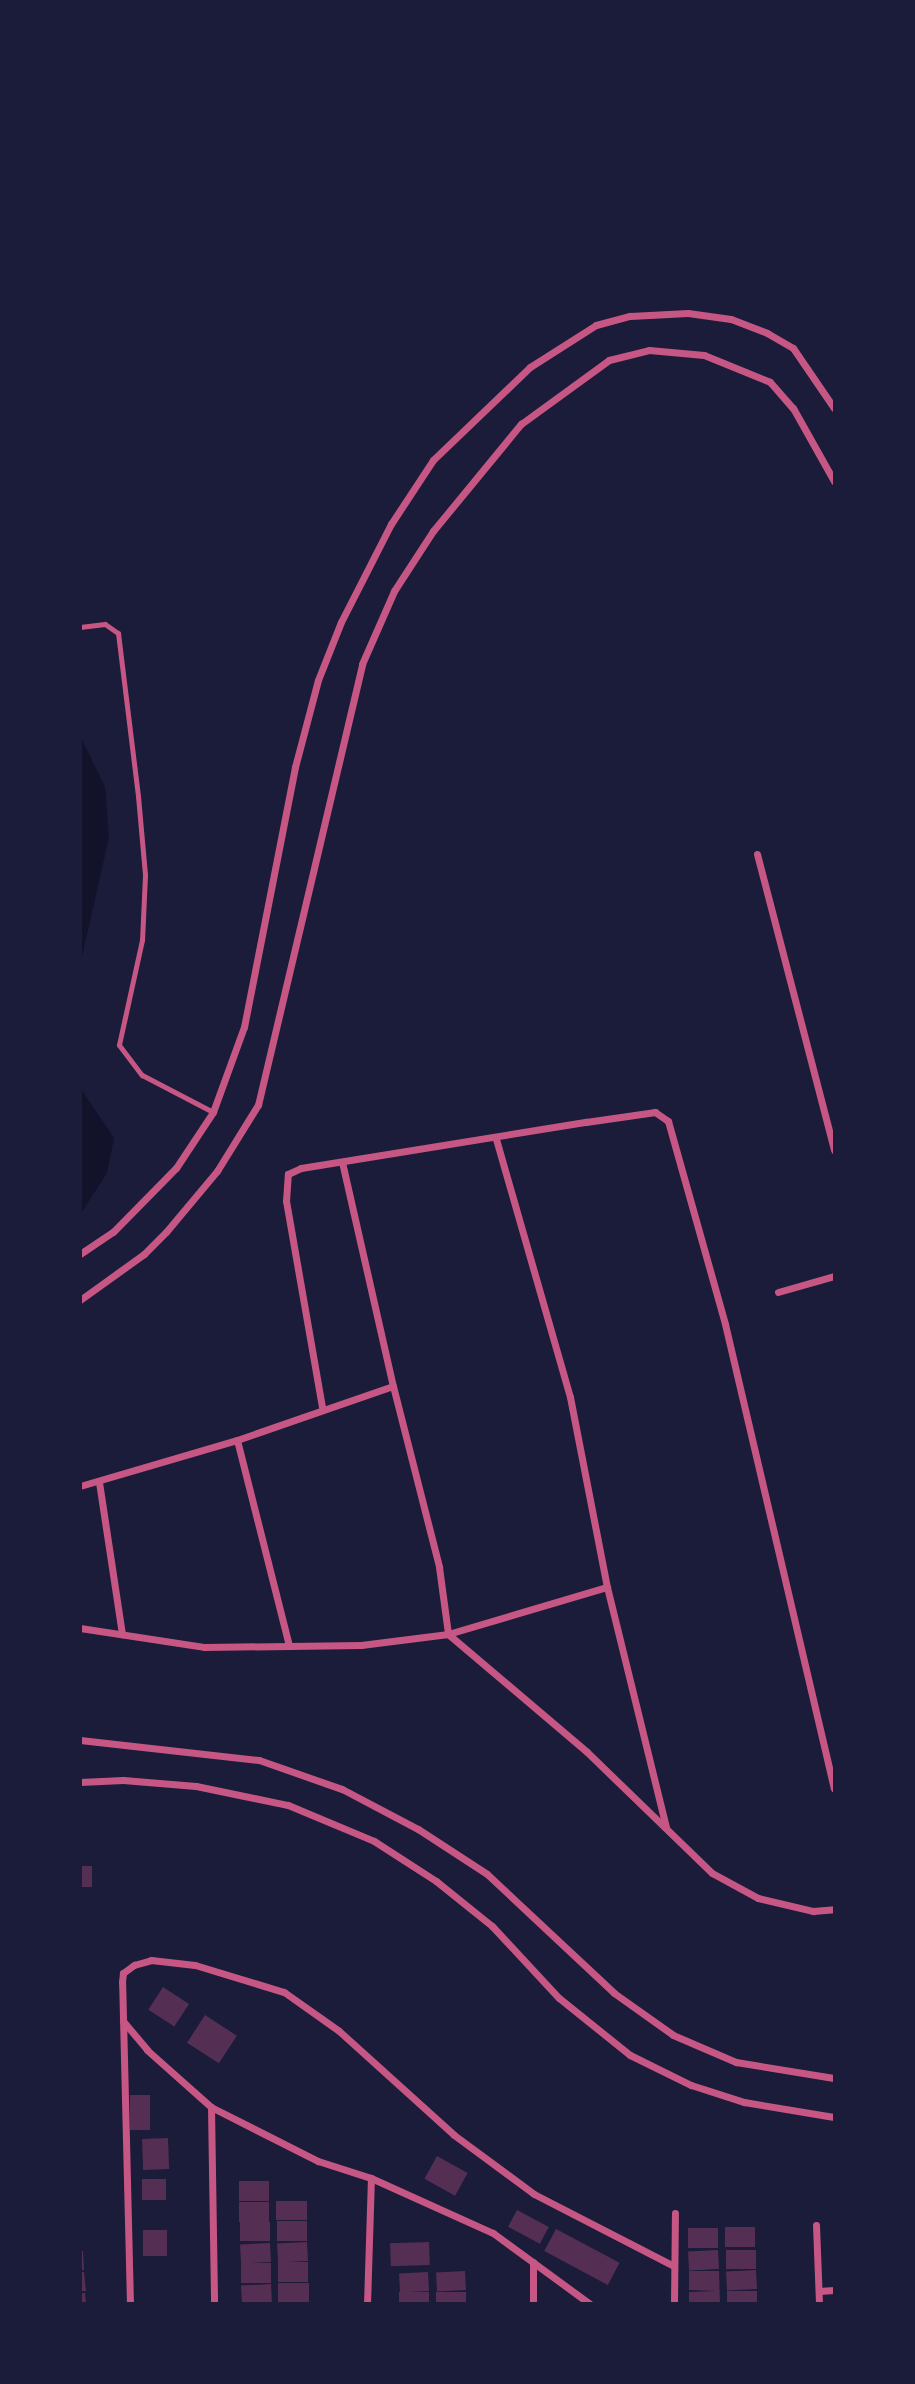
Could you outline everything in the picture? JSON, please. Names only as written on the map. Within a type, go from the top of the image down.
[{"type":"street","points":[[80,1254],[113,1232],[176,1168],[213,1112],[244,1027],[295,767],[318,680],[341,622],[390,524],[433,460],[530,367],[596,325],[630,316],[688,313],[731,319],[766,333],[793,348],[835,408]]},
{"type":"street","points":[[80,1300],[145,1254],[166,1232],[217,1171],[258,1105],[362,664],[394,591],[420,551],[520,424],[609,360],[649,349],[704,355],[737,365],[770,382],[793,408],[835,481]]},
{"type":"street","points":[[757,854],[835,1150]]},
{"type":"street","points":[[322,1407],[286,1181],[301,1168],[655,1112],[668,1121],[725,1324],[835,1788]]},
{"type":"street","points":[[496,1139],[570,1398],[607,1587],[666,1827]]},
{"type":"street","points":[[342,1162],[393,1386],[439,1567],[449,1634],[587,1752],[712,1873],[758,1898],[814,1911],[835,1909]]},
{"type":"street","points":[[778,1292],[835,1276]]},
{"type":"street","points":[[80,1486],[237,1440],[322,1407],[393,1386]]},
{"type":"street","points":[[237,1440],[289,1645]]},
{"type":"street","points":[[99,1482],[122,1634]]},
{"type":"street","points":[[80,1628],[204,1647],[361,1645],[449,1634],[607,1587]]},
{"type":"street","points":[[80,1740],[259,1760],[342,1789],[418,1829],[487,1874],[614,1993],[673,2035],[736,2062],[835,2078]]},
{"type":"street","points":[[80,1782],[122,1780],[209,1789],[288,1805],[373,1841],[436,1881],[492,1926],[559,1998],[630,2055],[691,2085],[744,2102],[835,2117]]},
{"type":"street","points":[[130,2304],[123,1973],[151,1960],[195,1965],[284,1992],[339,2031],[454,2136],[534,2194],[674,2266]]},
{"type":"street","points":[[123,2021],[146,2050],[211,2106],[318,2161],[371,2178],[493,2233],[590,2304]]},
{"type":"street","points":[[211,2106],[214,2304]]},
{"type":"street","points":[[367,2304],[371,2178]]},
{"type":"street","points":[[674,2304],[675,2213]]},
{"type":"street","points":[[816,2225],[819,2304]]},
{"type":"street","points":[[533,2262],[533,2304]]},
{"type":"street","points":[[819,2291],[835,2290]]},
{"type":"lane","points":[[80,626],[105,624],[118,633],[138,796],[145,875],[142,940],[119,1045],[142,1075],[213,1112]]},
{"type":"shaded area","points":[[81,738],[105,787],[109,837],[81,961]]},
{"type":"shaded area","points":[[81,1089],[114,1138],[107,1173],[81,1213]]},
{"type":"building","points":[[80,1866],[92,1866],[92,1887],[80,1887]]},
{"type":"building","points":[[163,1987],[189,2004],[174,2027],[148,2010]]},
{"type":"building","points":[[205,2015],[237,2036],[219,2063],[187,2043]]},
{"type":"building","points":[[130,2095],[150,2095],[150,2130],[130,2130]]},
{"type":"building","points":[[168,2138],[169,2169],[143,2170],[142,2139]]},
{"type":"building","points":[[437,2156],[468,2173],[455,2196],[424,2179]]},
{"type":"building","points":[[142,2179],[166,2179],[166,2200],[142,2200]]},
{"type":"building","points":[[239,2181],[269,2181],[269,2201],[239,2201]]},
{"type":"building","points":[[276,2201],[307,2201],[307,2220],[276,2220]]},
{"type":"building","points":[[239,2202],[269,2202],[269,2222],[239,2222]]},
{"type":"building","points":[[517,2210],[549,2227],[540,2244],[508,2227]]},
{"type":"building","points":[[277,2221],[307,2221],[307,2241],[277,2241]]},
{"type":"building","points":[[240,2222],[270,2222],[270,2241],[240,2241]]},
{"type":"building","points":[[725,2227],[755,2227],[755,2247],[725,2247]]},
{"type":"building","points":[[688,2228],[718,2228],[718,2248],[688,2248]]},
{"type":"building","points":[[556,2229],[620,2263],[608,2285],[544,2251]]},
{"type":"building","points":[[143,2230],[167,2230],[167,2256],[143,2256]]},
{"type":"building","points":[[307,2242],[308,2261],[278,2263],[277,2244]]},
{"type":"building","points":[[429,2242],[430,2265],[391,2266],[390,2243]]},
{"type":"building","points":[[270,2243],[271,2262],[241,2264],[240,2245]]},
{"type":"building","points":[[718,2250],[719,2269],[689,2271],[688,2252]]},
{"type":"building","points":[[726,2250],[756,2250],[756,2269],[726,2269]]},
{"type":"building","points":[[80,2251],[83,2251],[84,2270],[80,2270]]},
{"type":"building","points":[[278,2262],[308,2262],[308,2282],[278,2282]]},
{"type":"building","points":[[241,2263],[271,2263],[271,2283],[241,2283]]},
{"type":"building","points":[[756,2270],[757,2289],[727,2291],[726,2272]]},
{"type":"building","points":[[465,2271],[466,2290],[437,2291],[436,2273]]},
{"type":"building","points":[[689,2271],[719,2271],[720,2304],[689,2304],[689,2292],[716,2291],[689,2290]]},
{"type":"building","points":[[80,2272],[84,2272],[86,2291],[80,2291]]},
{"type":"building","points":[[428,2272],[429,2291],[400,2292],[399,2274]]},
{"type":"building","points":[[278,2283],[309,2283],[309,2303],[278,2303]]},
{"type":"building","points":[[271,2284],[272,2304],[242,2304],[241,2286]]},
{"type":"building","points":[[727,2291],[757,2291],[757,2304],[727,2304]]},
{"type":"building","points":[[399,2292],[429,2292],[429,2304],[399,2304]]},
{"type":"building","points":[[436,2292],[466,2292],[466,2304],[436,2304]]},
{"type":"building","points":[[80,2293],[85,2293],[86,2304],[80,2304]]}]
